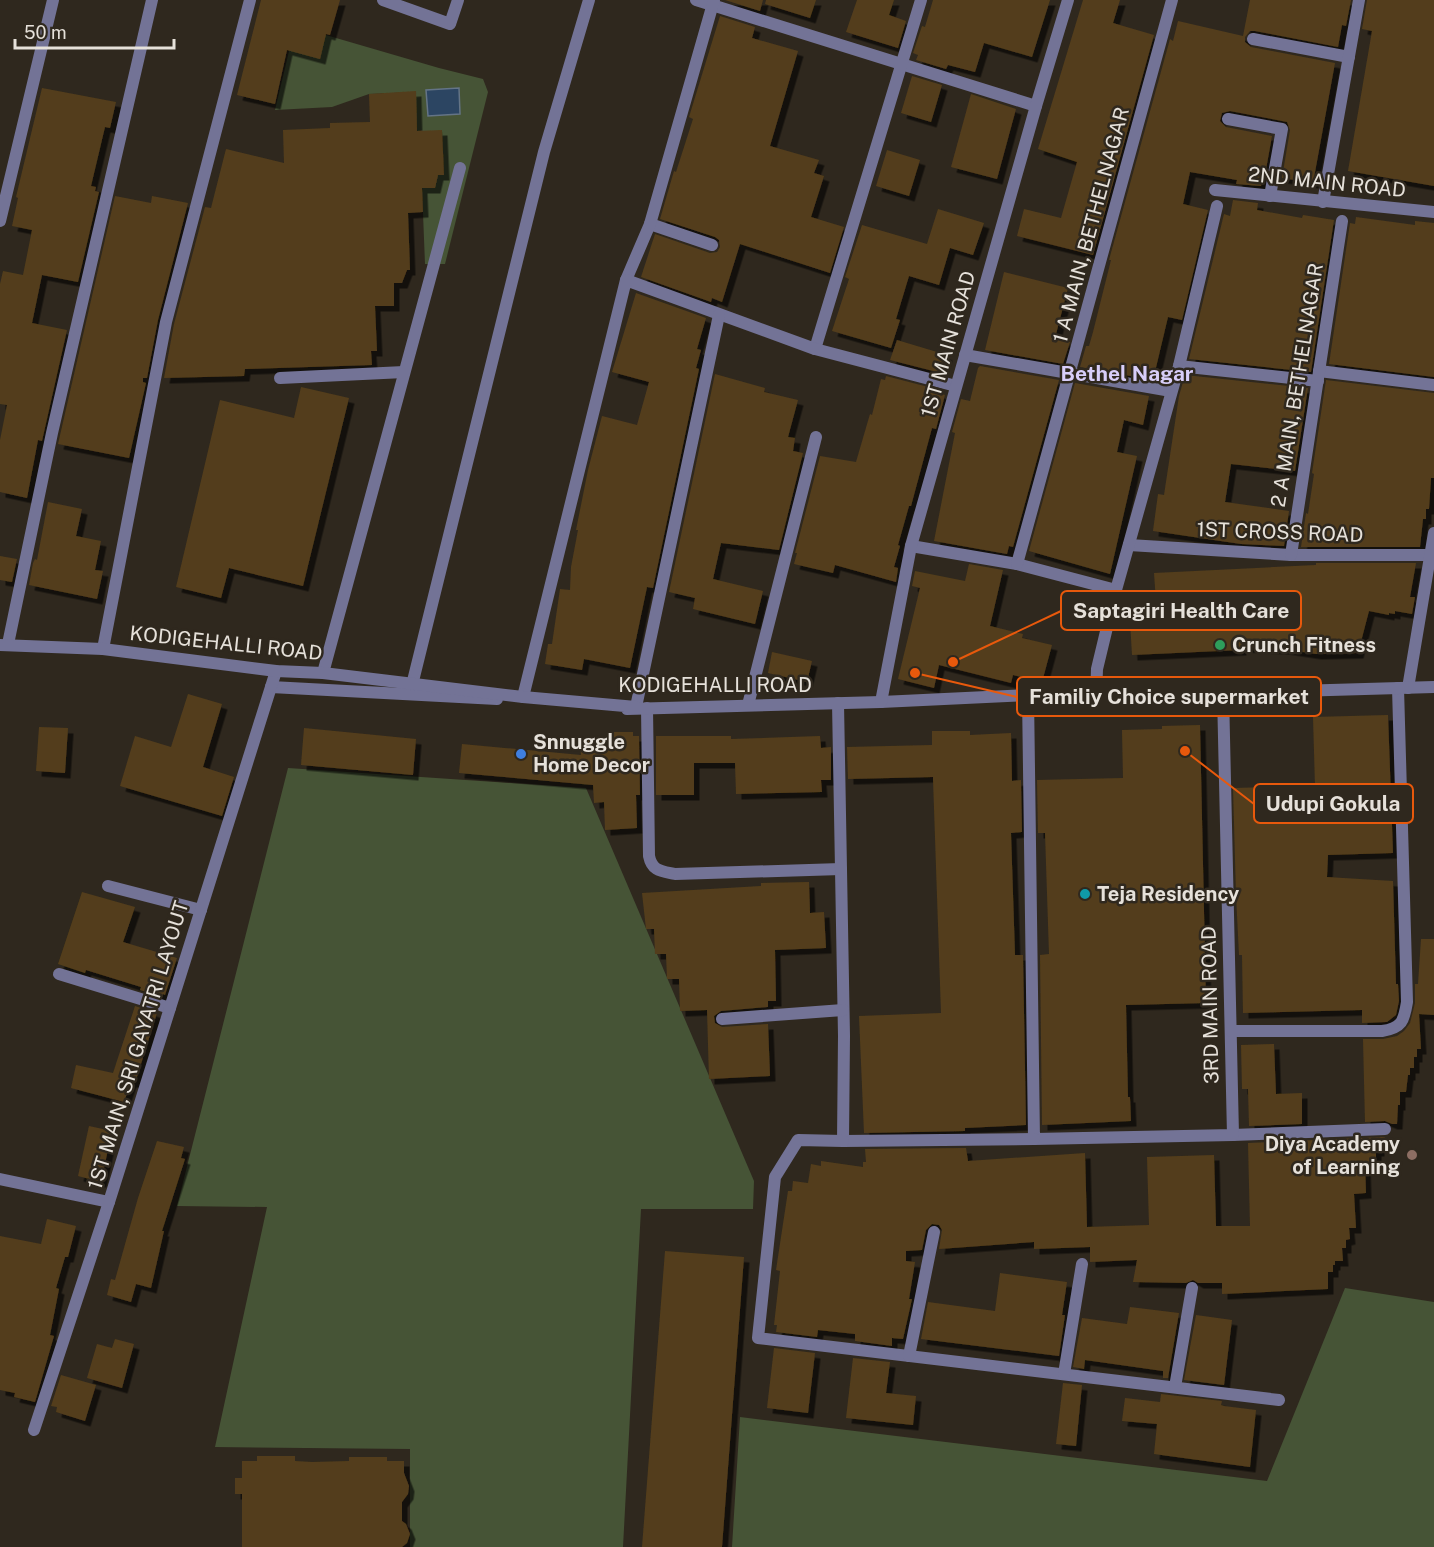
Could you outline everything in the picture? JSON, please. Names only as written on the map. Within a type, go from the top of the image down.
[{"type":"street","points":[[0,221],[53,0]]},
{"type":"street","points":[[4,645],[152,0]]},
{"type":"street","points":[[103,649],[166,322],[250,0]]},
{"type":"street","points":[[383,0],[450,24],[458,0]]},
{"type":"street","points":[[412,685],[544,152],[589,0]]},
{"type":"street","points":[[696,0],[713,3],[1036,106]]},
{"type":"street","points":[[815,349],[921,0]]},
{"type":"street","name":"1ST MAIN ROAD","points":[[881,702],[911,546],[1068,0]]},
{"type":"street","name":"1 A MAIN, BETHELNAGAR","points":[[1017,564],[1172,0]]},
{"type":"street","points":[[1323,202],[1359,0]]},
{"type":"street","points":[[523,697],[626,280],[650,224],[713,3]]},
{"type":"street","points":[[1253,39],[1349,57]]},
{"type":"street","points":[[1228,119],[1282,129],[1270,196]]},
{"type":"street","points":[[323,673],[460,168]]},
{"type":"street","name":"2ND MAIN ROAD","points":[[1215,190],[1434,212]]},
{"type":"street","points":[[1096,697],[1097,669],[1116,590],[1179,366],[1217,206]]},
{"type":"street","name":"2 A MAIN, BETHELNAGAR","points":[[1291,555],[1342,221]]},
{"type":"street","points":[[650,224],[712,245]]},
{"type":"street","points":[[626,280],[815,349],[956,386]]},
{"type":"street","points":[[719,315],[642,707],[649,856],[656,871],[675,874],[841,869]]},
{"type":"street","points":[[965,355],[1171,391]]},
{"type":"street","points":[[1179,366],[1434,385]]},
{"type":"street","points":[[280,378],[404,372]]},
{"type":"street","points":[[748,705],[816,437]]},
{"type":"street","points":[[1231,1031],[1383,1031],[1395,1029],[1405,1018],[1407,1002],[1403,688],[1434,533]]},
{"type":"street","name":"1ST CROSS ROAD","points":[[1129,545],[1291,555],[1430,555]]},
{"type":"street","points":[[911,546],[1017,564],[1116,590]]},
{"type":"street","name":"KODIGEHALLI ROAD","points":[[4,645],[103,649],[276,671],[323,673],[523,697],[642,707],[881,702],[1028,695],[1096,697],[1434,687]]},
{"type":"street","name":"1ST MAIN, SRI GAYATRI LAYOUT","points":[[34,1430],[110,1202],[276,671]]},
{"type":"street","points":[[271,687],[642,707]]},
{"type":"street","name":"3RD MAIN ROAD","points":[[1223,693],[1233,1135]]},
{"type":"street","points":[[1028,695],[1034,1139]]},
{"type":"street","points":[[838,703],[843,1141]]},
{"type":"street","points":[[108,886],[201,910]]},
{"type":"street","points":[[59,974],[170,1008]]},
{"type":"street","points":[[722,1019],[843,1010]]},
{"type":"street","points":[[1279,1400],[758,1338],[775,1177],[798,1140],[1034,1139],[1385,1129]]},
{"type":"street","points":[[0,1181],[110,1202]]},
{"type":"street","points":[[909,1356],[933,1232]]},
{"type":"street","points":[[1064,1374],[1082,1264]]},
{"type":"street","points":[[1175,1387],[1192,1288]]},
{"type":"green space","points":[[295,26],[483,79],[488,92],[445,264],[425,264],[422,188],[438,175],[444,175],[442,131],[413,132],[415,92],[369,94],[332,107],[275,110]]},
{"type":"green space","points":[[288,768],[586,788],[754,1181],[753,1209],[641,1209],[623,1547],[410,1547],[410,1449],[215,1447],[267,1207],[177,1206]]},
{"type":"green space","points":[[1345,1288],[1434,1302],[1434,1547],[732,1547],[740,1417],[1267,1481]]},
{"type":"water","points":[[459,88],[460,114],[428,116],[426,90]]},
{"type":"building","points":[[261,0],[340,0],[330,35],[326,34],[320,59],[287,50],[275,104],[237,95]]},
{"type":"building","points":[[725,0],[763,0],[760,11]]},
{"type":"building","points":[[766,0],[816,0],[810,18],[765,4]]},
{"type":"building","points":[[857,0],[894,0],[889,15],[906,21],[898,48],[846,32]]},
{"type":"building","points":[[933,0],[1050,0],[1032,57],[984,43],[975,72],[948,65],[946,69],[916,60],[918,55],[913,53],[922,26],[925,27]]},
{"type":"building","points":[[1083,0],[1120,0],[1113,23],[1154,35],[1093,255],[1017,236],[1024,209],[1061,218],[1077,162],[1038,149]]},
{"type":"building","points":[[1250,0],[1351,0],[1346,26],[1342,25],[1338,47],[1255,31],[1250,31],[1245,37],[1245,42],[1251,47],[1335,63],[1313,183],[1282,178],[1290,130],[1287,122],[1230,111],[1222,113],[1220,121],[1226,127],[1272,136],[1265,175],[1263,175],[1261,186],[1236,184],[1237,180],[1190,172],[1183,204],[1208,210],[1182,320],[1168,317],[1153,380],[1080,367],[1093,332],[1111,260],[1109,260],[1170,39],[1173,41],[1178,21],[1243,36]]},
{"type":"building","points":[[1367,0],[1434,0],[1434,186],[1348,171],[1372,31],[1362,29]]},
{"type":"building","points":[[720,16],[755,27],[752,38],[798,51],[770,146],[819,160],[814,173],[824,176],[811,217],[844,227],[830,273],[740,244],[722,302],[712,298],[711,302],[641,277],[655,234],[710,253],[717,252],[720,247],[719,240],[715,237],[660,219],[693,119],[689,117]]},
{"type":"building","points":[[912,76],[942,85],[931,122],[901,113]]},
{"type":"building","points":[[42,88],[116,102],[110,128],[105,127],[91,186],[96,187],[95,191],[99,192],[78,282],[42,275],[32,323],[67,330],[42,441],[38,440],[27,498],[0,492],[0,440],[7,405],[0,404],[0,284],[3,271],[23,275],[32,230],[12,226],[18,198],[16,197]]},
{"type":"building","points":[[416,91],[417,131],[442,130],[444,175],[438,175],[435,188],[422,188],[423,212],[408,213],[410,270],[407,270],[402,283],[394,283],[394,306],[375,306],[377,351],[371,351],[372,365],[245,369],[244,376],[164,378],[174,324],[205,207],[211,208],[226,149],[284,163],[283,130],[330,128],[330,123],[370,122],[369,94]]},
{"type":"building","points":[[971,94],[1016,109],[997,179],[951,167]]},
{"type":"building","points":[[887,150],[920,160],[909,196],[876,186]]},
{"type":"building","points":[[115,196],[151,203],[152,196],[188,203],[158,320],[147,378],[143,378],[143,382],[146,383],[129,458],[58,444]]},
{"type":"building","points":[[1233,200],[1258,203],[1257,210],[1302,218],[1303,215],[1334,220],[1311,372],[1189,359],[1224,214],[1230,216]]},
{"type":"building","points":[[938,209],[984,223],[973,255],[950,248],[939,285],[909,276],[896,319],[900,320],[891,348],[832,331],[849,279],[845,277],[862,225],[927,244]]},
{"type":"building","points":[[1356,217],[1415,225],[1415,221],[1434,223],[1434,377],[1329,364],[1350,223],[1355,224]]},
{"type":"building","points":[[1004,272],[1068,288],[1055,338],[1070,342],[1063,364],[985,350]]},
{"type":"building","points":[[636,293],[706,318],[697,349],[701,350],[696,368],[699,369],[653,588],[647,587],[630,668],[584,659],[582,670],[545,664],[548,644],[552,644],[560,589],[570,590],[571,567],[578,530],[576,530],[602,416],[637,425],[649,382],[612,372]]},
{"type":"building","points":[[897,340],[947,355],[941,373],[890,360]]},
{"type":"building","points":[[980,366],[1059,380],[1013,547],[1009,546],[1007,554],[934,541],[955,433],[952,432],[961,399],[970,401]]},
{"type":"building","points":[[715,374],[765,388],[764,392],[798,400],[788,437],[795,438],[793,451],[803,453],[779,550],[721,543],[713,579],[763,591],[755,624],[693,609],[695,598],[669,592]]},
{"type":"building","points":[[1185,375],[1308,388],[1295,471],[1231,464],[1225,502],[1289,511],[1284,546],[1241,544],[1153,531],[1158,494],[1164,495],[1179,396]]},
{"type":"building","points":[[886,376],[936,389],[935,392],[945,395],[936,429],[932,428],[898,545],[900,546],[894,567],[898,568],[896,582],[835,565],[833,573],[794,564],[820,456],[856,462],[881,379],[885,380]]},
{"type":"building","points":[[1326,380],[1434,393],[1434,478],[1431,478],[1429,509],[1426,509],[1426,519],[1423,519],[1420,547],[1301,547],[1314,474],[1312,473]]},
{"type":"building","points":[[1075,383],[1149,396],[1143,425],[1124,420],[1117,452],[1137,456],[1110,574],[1029,551]]},
{"type":"building","points":[[301,387],[349,398],[303,586],[229,568],[221,598],[176,587],[220,400],[294,418]]},
{"type":"building","points":[[48,502],[82,509],[76,536],[101,541],[95,570],[103,571],[97,599],[29,585],[33,563],[35,559],[37,560]]},
{"type":"building","points":[[0,556],[17,559],[12,582],[0,580]]},
{"type":"building","points":[[1316,563],[1416,563],[1410,597],[1415,597],[1412,614],[1395,611],[1395,614],[1389,613],[1389,615],[1369,611],[1358,653],[1316,654],[1284,649],[1241,647],[1241,650],[1132,655],[1129,604],[1156,602],[1154,573],[1316,565]]},
{"type":"building","points":[[969,564],[1003,570],[990,626],[1023,634],[1022,638],[1052,645],[1042,682],[1013,675],[1011,683],[939,665],[934,688],[898,679],[920,588],[912,586],[915,571],[965,581]]},
{"type":"building","points":[[772,652],[812,661],[807,682],[768,673]]},
{"type":"building","points":[[188,694],[222,704],[203,767],[234,777],[222,816],[120,786],[135,736],[171,747]]},
{"type":"building","points":[[1388,715],[1393,853],[1328,855],[1327,877],[1393,881],[1396,984],[1398,984],[1399,1001],[1396,1015],[1387,1022],[1362,1023],[1362,1010],[1243,1013],[1233,788],[1315,786],[1313,717]]},
{"type":"building","points":[[1200,725],[1206,1003],[1126,1005],[1128,1097],[1130,1097],[1131,1121],[1042,1125],[1040,955],[1049,954],[1045,833],[1038,833],[1037,780],[1123,778],[1122,730]]},
{"type":"building","points":[[39,727],[68,728],[65,773],[36,771]]},
{"type":"building","points":[[304,728],[416,739],[413,775],[301,765]]},
{"type":"building","points":[[932,731],[970,731],[970,735],[1011,733],[1012,781],[1021,780],[1022,832],[1011,833],[1015,955],[1023,955],[1026,1125],[965,1128],[965,1131],[864,1133],[859,1016],[941,1013],[933,777],[848,779],[847,747],[932,745]]},
{"type":"building","points":[[610,732],[633,732],[633,736],[639,736],[640,795],[636,795],[637,828],[605,830],[604,802],[594,803],[593,785],[459,773],[462,744],[581,755],[580,740],[610,739]]},
{"type":"building","points":[[656,736],[731,736],[731,739],[820,736],[821,748],[831,747],[831,780],[821,780],[822,792],[736,794],[735,763],[694,763],[694,795],[656,795]]},
{"type":"building","points":[[809,882],[810,913],[824,912],[826,948],[775,950],[776,1001],[768,1001],[768,1007],[721,1011],[714,1016],[715,1023],[722,1027],[768,1024],[770,1076],[709,1079],[707,1010],[680,1011],[679,979],[667,979],[666,954],[655,954],[654,929],[646,929],[642,893],[761,886],[761,883]]},
{"type":"building","points":[[82,892],[135,907],[123,942],[177,958],[165,995],[163,994],[162,997],[140,990],[141,987],[58,964]]},
{"type":"building","points":[[1421,939],[1434,939],[1434,1015],[1419,1014],[1421,1049],[1417,1049],[1417,1057],[1414,1057],[1414,1068],[1410,1068],[1406,1092],[1400,1092],[1397,1124],[1385,1121],[1365,1122],[1363,1039],[1397,1036],[1410,1023],[1415,1003],[1415,984],[1418,984]]},
{"type":"building","points":[[135,1006],[157,1013],[135,1083],[131,1082],[124,1102],[71,1088],[76,1065],[113,1073]]},
{"type":"building","points":[[1274,1044],[1276,1094],[1302,1093],[1302,1124],[1249,1126],[1248,1089],[1242,1089],[1241,1045]]},
{"type":"building","points":[[89,1126],[112,1131],[101,1182],[78,1176]]},
{"type":"building","points":[[1385,1137],[1385,1140],[1379,1140],[1376,1163],[1365,1163],[1366,1193],[1354,1194],[1356,1228],[1349,1228],[1350,1239],[1346,1240],[1346,1248],[1342,1248],[1343,1261],[1335,1261],[1333,1272],[1328,1272],[1328,1289],[1222,1294],[1222,1283],[1198,1283],[1193,1280],[1186,1283],[1133,1282],[1137,1260],[1090,1262],[1090,1247],[1034,1249],[1034,1242],[939,1249],[942,1230],[939,1225],[932,1224],[926,1230],[922,1250],[906,1251],[906,1261],[915,1262],[909,1299],[912,1299],[903,1339],[892,1338],[892,1346],[855,1341],[855,1334],[818,1330],[817,1337],[776,1332],[777,1325],[774,1325],[780,1271],[776,1270],[788,1191],[792,1191],[793,1181],[808,1183],[811,1164],[821,1166],[821,1161],[863,1167],[863,1162],[866,1162],[865,1149],[966,1148],[968,1161],[1085,1153],[1087,1227],[1149,1225],[1147,1157],[1214,1155],[1216,1226],[1250,1226],[1248,1143]]},
{"type":"building","points":[[157,1141],[184,1147],[181,1158],[185,1159],[162,1231],[164,1231],[151,1288],[136,1284],[131,1302],[107,1295],[111,1279],[115,1280]]},
{"type":"building","points":[[47,1219],[76,1226],[68,1257],[65,1257],[56,1288],[59,1289],[50,1335],[54,1336],[35,1402],[14,1397],[15,1393],[0,1390],[0,1236],[41,1244]]},
{"type":"building","points":[[665,1251],[744,1257],[722,1547],[642,1547]]},
{"type":"building","points":[[1000,1273],[1067,1282],[1059,1356],[921,1339],[928,1302],[995,1311]]},
{"type":"building","points":[[1130,1307],[1179,1313],[1168,1378],[1163,1378],[1163,1371],[1085,1360],[1084,1369],[1073,1367],[1082,1318],[1127,1324]]},
{"type":"building","points":[[1196,1315],[1232,1320],[1224,1385],[1184,1380]]},
{"type":"building","points":[[115,1339],[134,1344],[122,1388],[87,1378],[97,1344],[112,1348]]},
{"type":"building","points":[[774,1348],[815,1353],[808,1413],[767,1408]]},
{"type":"building","points":[[853,1358],[890,1362],[886,1393],[916,1396],[913,1425],[846,1418]]},
{"type":"building","points":[[61,1375],[96,1385],[85,1421],[56,1412],[57,1407],[51,1406]]},
{"type":"building","points":[[1063,1383],[1082,1385],[1076,1446],[1056,1444]]},
{"type":"building","points":[[1161,1394],[1222,1401],[1221,1405],[1224,1406],[1256,1410],[1250,1467],[1154,1454],[1157,1424],[1122,1421],[1125,1398],[1160,1402]]},
{"type":"building","points":[[257,1456],[295,1456],[295,1461],[312,1462],[349,1461],[349,1457],[387,1457],[387,1461],[404,1461],[404,1473],[409,1486],[408,1494],[402,1502],[402,1521],[406,1524],[410,1534],[407,1543],[402,1547],[242,1547],[242,1494],[235,1494],[235,1478],[242,1478],[242,1461],[257,1461]]},
{"type":"place","name":"Crunch Fitness","points":[[1220,645]]},
{"type":"place","name":"Saptagiri Health Care","points":[[953,662]]},
{"type":"place","name":"Familiy Choice supermarket","points":[[915,673]]},
{"type":"place","name":"Udupi Gokula","points":[[1185,751]]},
{"type":"place","name":"Snnuggle Home Decor","points":[[521,754]]},
{"type":"place","name":"Teja Residency","points":[[1085,894]]},
{"type":"place","name":"Diya Academy of Learning","points":[[1412,1155]]},
{"type":"district","name":"Bethel Nagar","points":[[1127,373]]}]
